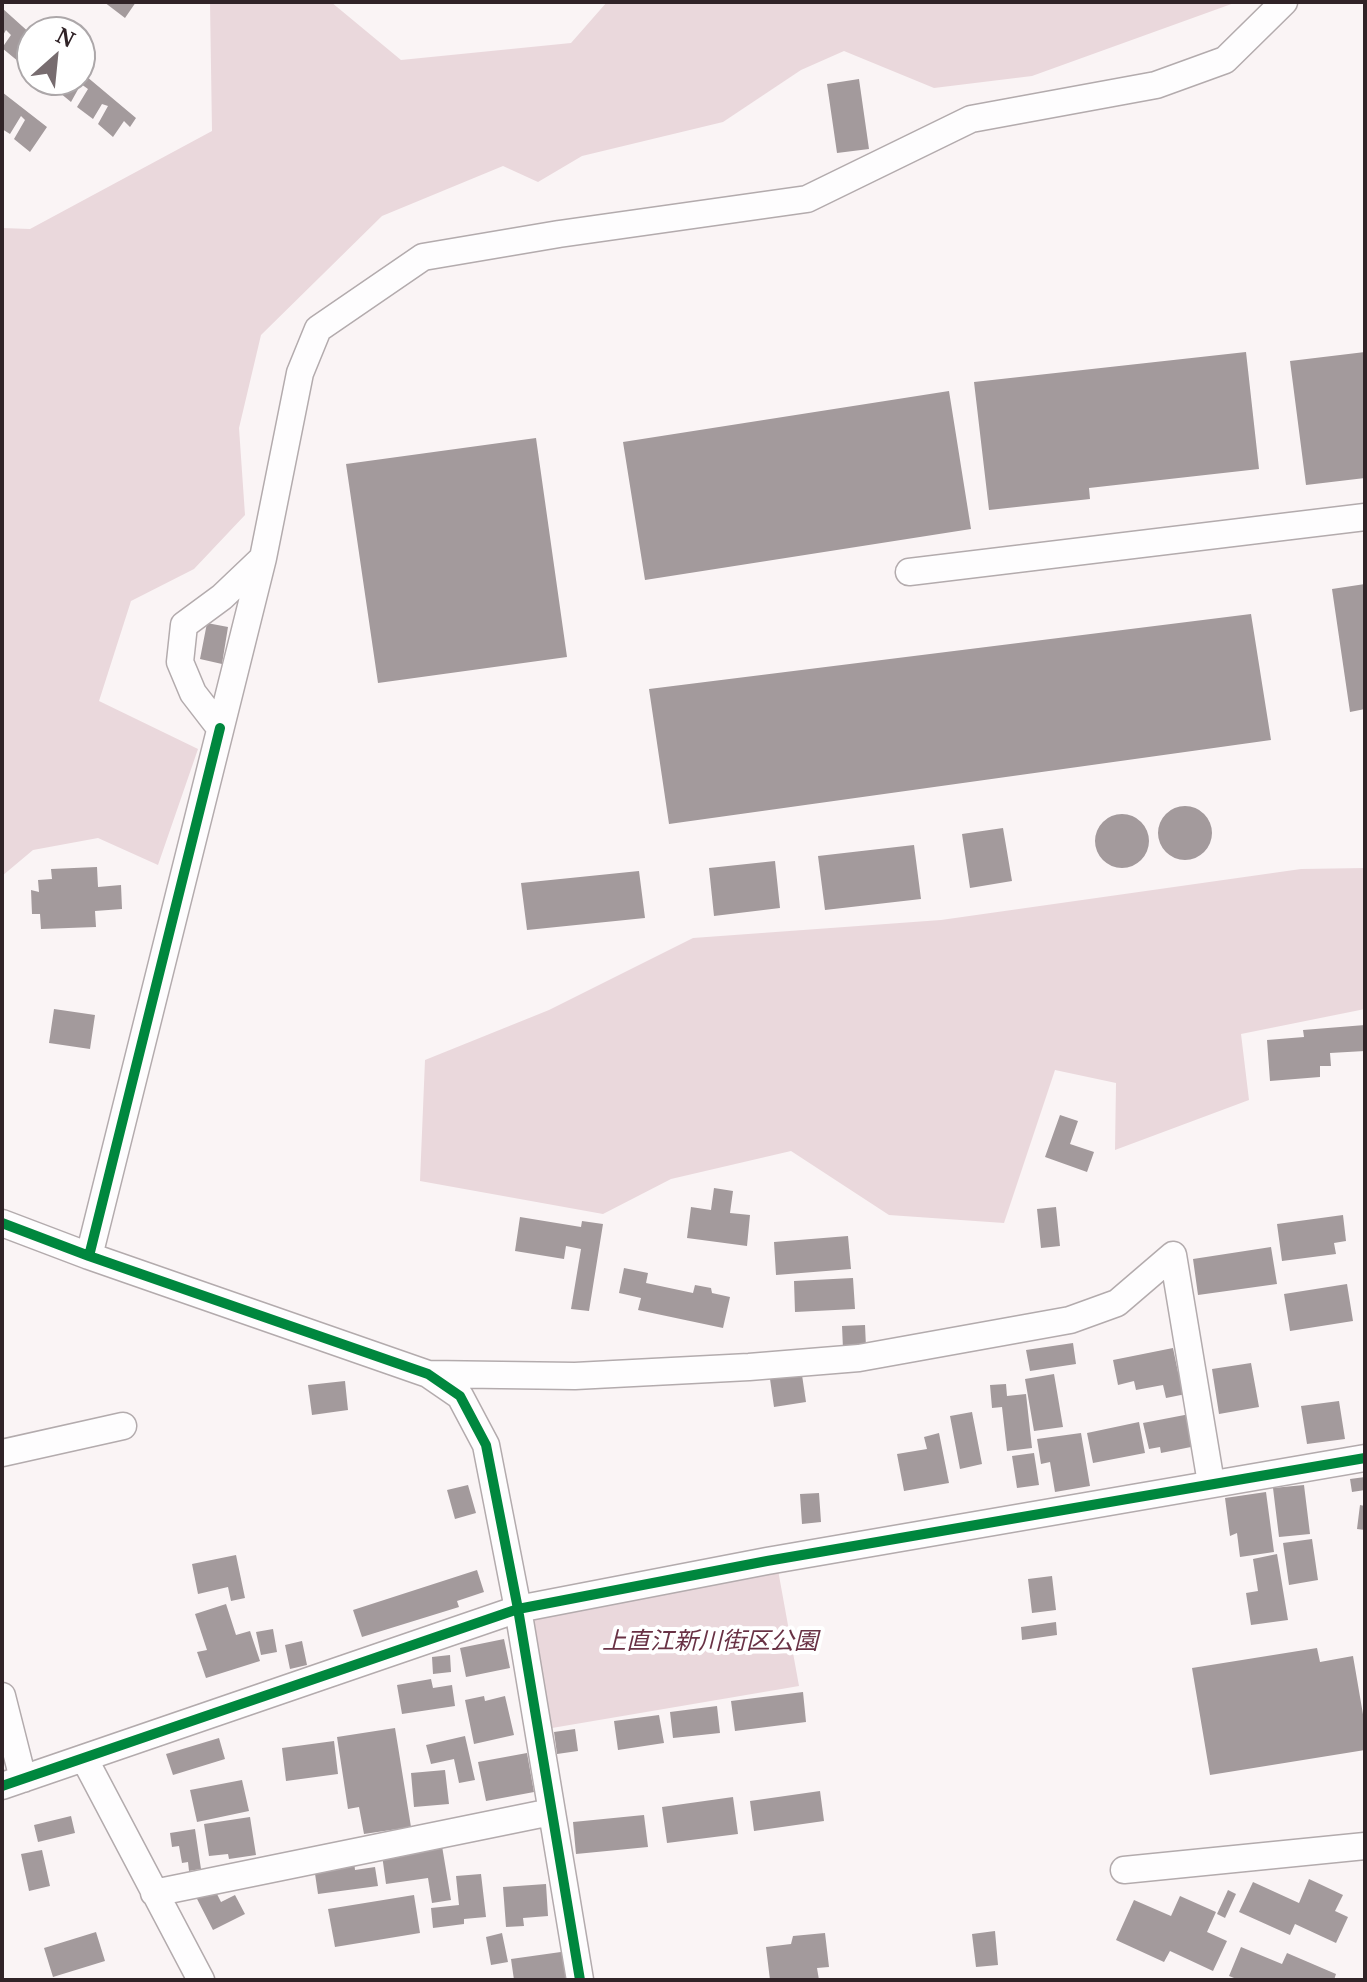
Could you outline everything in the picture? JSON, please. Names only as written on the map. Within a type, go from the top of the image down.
[{"type":"street","points":[[89,1256],[263,558],[300,373],[318,329],[423,257],[559,234],[807,199],[971,119],[1156,85],[1225,60],[1284,2]]},
{"type":"street","points":[[909,572],[1365,517]]},
{"type":"street","points":[[220,728],[193,693],[180,662],[184,625],[222,597],[263,558]]},
{"type":"street","points":[[2,1223],[428,1374],[460,1396],[486,1445],[518,1609],[580,1980]]},
{"type":"street","points":[[428,1374],[575,1376],[859,1358],[1070,1320],[1117,1303],[1173,1255],[1211,1483]]},
{"type":"street","points":[[2,1453],[123,1426]]},
{"type":"street","points":[[2,1696],[13,1783],[518,1609],[753,1563],[1365,1458]]},
{"type":"street","points":[[84,1758],[201,1980]]},
{"type":"street","points":[[154,1893],[551,1812]]},
{"type":"street","points":[[1124,1870],[1365,1846]]},
{"type":"green space","points":[[210,2],[331,2],[401,60],[571,43],[607,2],[1237,2],[1032,76],[934,88],[844,51],[801,70],[723,122],[582,156],[538,182],[503,166],[382,216],[261,335],[239,428],[245,515],[194,569],[131,601],[99,701],[198,749],[158,865],[98,838],[33,850],[2,876],[2,228],[30,229],[212,131]]},
{"type":"green space","points":[[1365,868],[1365,1009],[1241,1034],[1249,1100],[1115,1150],[1116,1083],[1055,1070],[1004,1223],[889,1215],[791,1151],[671,1179],[603,1214],[420,1181],[425,1060],[549,1010],[693,938],[941,920],[1301,869]]},
{"type":"green space","name":"上直江新川街区公園","points":[[778,1570],[799,1686],[552,1728],[532,1619]]},
{"type":"building","points":[[104,2],[136,2],[125,18]]},
{"type":"building","points":[[2,8],[16,21],[16,60],[2,48],[11,35],[6,30],[2,37]]},
{"type":"building","points":[[859,79],[869,149],[837,153],[827,84]]},
{"type":"building","points":[[96,84],[136,118],[130,127],[124,121],[113,137],[98,124],[108,106],[102,104],[93,119],[77,107],[84,96],[96,96]]},
{"type":"building","points":[[2,92],[47,127],[30,152],[14,139],[25,120],[21,116],[10,134],[2,129]]},
{"type":"building","points":[[1246,352],[1259,469],[1089,488],[1090,499],[989,510],[974,382]]},
{"type":"building","points":[[1365,352],[1365,478],[1306,485],[1290,361]]},
{"type":"building","points":[[949,391],[971,529],[645,580],[623,442]]},
{"type":"building","points":[[536,438],[567,657],[378,683],[346,464]]},
{"type":"building","points":[[1365,584],[1365,709],[1350,712],[1332,589]]},
{"type":"building","points":[[1251,614],[1271,740],[669,824],[649,689]]},
{"type":"building","points":[[207,623],[228,627],[222,664],[200,659]]},
{"type":"building","points":[[1185,806],[1204,814],[1212,833],[1204,852],[1185,860],[1166,852],[1158,833],[1166,814]]},
{"type":"building","points":[[1122,814],[1141,822],[1149,841],[1141,860],[1122,868],[1103,860],[1095,841],[1103,822]]},
{"type":"building","points":[[1003,828],[1012,881],[970,888],[962,834]]},
{"type":"building","points":[[914,845],[921,899],[825,910],[818,856]]},
{"type":"building","points":[[775,861],[780,908],[714,916],[709,868]]},
{"type":"building","points":[[97,867],[98,887],[121,885],[122,909],[95,911],[96,927],[41,929],[40,914],[32,914],[31,890],[39,892],[38,880],[52,879],[51,869]]},
{"type":"building","points":[[639,871],[645,918],[527,930],[521,883]]},
{"type":"building","points":[[54,1009],[95,1015],[90,1049],[49,1043]]},
{"type":"building","points":[[1365,1025],[1365,1051],[1330,1053],[1331,1066],[1320,1066],[1320,1077],[1270,1081],[1267,1040],[1304,1037],[1303,1030]]},
{"type":"building","points":[[1060,1115],[1078,1121],[1070,1144],[1094,1152],[1087,1172],[1045,1157]]},
{"type":"building","points":[[714,1188],[733,1191],[730,1213],[750,1215],[747,1246],[687,1238],[691,1207],[711,1210]]},
{"type":"building","points":[[1056,1207],[1060,1246],[1041,1248],[1037,1209]]},
{"type":"building","points":[[1343,1215],[1346,1241],[1334,1243],[1336,1254],[1282,1261],[1277,1224]]},
{"type":"building","points":[[520,1217],[581,1227],[582,1221],[603,1224],[589,1311],[571,1309],[581,1249],[566,1246],[564,1259],[515,1251]]},
{"type":"building","points":[[848,1236],[851,1269],[776,1275],[774,1242]]},
{"type":"building","points":[[1271,1247],[1277,1284],[1198,1295],[1193,1259]]},
{"type":"building","points":[[624,1268],[648,1273],[646,1283],[693,1293],[695,1285],[730,1297],[723,1328],[638,1310],[641,1298],[619,1293]]},
{"type":"building","points":[[853,1278],[855,1309],[795,1312],[794,1281]]},
{"type":"building","points":[[1347,1284],[1353,1321],[1290,1331],[1284,1294]]},
{"type":"building","points":[[865,1325],[866,1347],[843,1349],[842,1326]]},
{"type":"building","points":[[1073,1343],[1076,1364],[1030,1371],[1026,1350]]},
{"type":"building","points":[[1173,1348],[1178,1372],[1186,1370],[1191,1393],[1166,1398],[1163,1385],[1136,1390],[1134,1381],[1118,1385],[1113,1360]]},
{"type":"building","points":[[1251,1363],[1259,1407],[1219,1414],[1212,1369]]},
{"type":"building","points":[[1054,1374],[1063,1427],[1034,1431],[1025,1379]]},
{"type":"building","points":[[802,1375],[806,1402],[774,1407],[770,1379]]},
{"type":"building","points":[[345,1381],[348,1410],[312,1415],[308,1385]]},
{"type":"building","points":[[1006,1384],[1007,1396],[1026,1394],[1032,1448],[1007,1451],[1002,1407],[992,1408],[990,1385]]},
{"type":"building","points":[[1339,1401],[1345,1439],[1307,1444],[1301,1406]]},
{"type":"building","points":[[972,1412],[982,1464],[960,1469],[950,1416]]},
{"type":"building","points":[[1195,1413],[1201,1445],[1161,1453],[1160,1447],[1149,1449],[1143,1423]]},
{"type":"building","points":[[1139,1422],[1145,1453],[1093,1463],[1087,1433]]},
{"type":"building","points":[[939,1433],[949,1483],[904,1491],[897,1454],[927,1449],[924,1437]]},
{"type":"building","points":[[1081,1433],[1090,1486],[1055,1492],[1050,1462],[1041,1464],[1037,1439]]},
{"type":"building","points":[[1034,1453],[1039,1485],[1017,1488],[1012,1456]]},
{"type":"building","points":[[1365,1477],[1365,1490],[1352,1492],[1350,1479]]},
{"type":"building","points":[[468,1485],[476,1513],[455,1519],[447,1490]]},
{"type":"building","points":[[1304,1485],[1310,1534],[1279,1537],[1273,1488]]},
{"type":"building","points":[[1266,1492],[1274,1552],[1240,1557],[1237,1533],[1230,1536],[1225,1498]]},
{"type":"building","points":[[819,1493],[821,1522],[802,1524],[800,1494]]},
{"type":"building","points":[[1360,1505],[1365,1506],[1365,1530],[1357,1529]]},
{"type":"building","points":[[1312,1539],[1318,1580],[1289,1585],[1283,1543]]},
{"type":"building","points":[[1277,1554],[1288,1620],[1251,1625],[1246,1593],[1258,1591],[1253,1559]]},
{"type":"building","points":[[236,1555],[245,1598],[231,1601],[228,1587],[198,1594],[192,1564]]},
{"type":"building","points":[[477,1570],[484,1592],[457,1601],[459,1607],[362,1637],[353,1610]]},
{"type":"building","points":[[1052,1576],[1056,1610],[1032,1613],[1028,1579]]},
{"type":"building","points":[[226,1604],[236,1635],[250,1631],[260,1661],[206,1678],[197,1652],[207,1650],[195,1614]]},
{"type":"building","points":[[1056,1622],[1057,1635],[1022,1640],[1021,1627]]},
{"type":"building","points":[[273,1629],[277,1652],[261,1655],[256,1632]]},
{"type":"building","points":[[504,1639],[510,1668],[466,1677],[460,1648]]},
{"type":"building","points":[[302,1641],[307,1665],[290,1669],[285,1645]]},
{"type":"building","points":[[1317,1648],[1320,1662],[1353,1656],[1365,1726],[1365,1750],[1210,1775],[1192,1668]]},
{"type":"building","points":[[450,1655],[451,1672],[433,1674],[432,1657]]},
{"type":"building","points":[[431,1679],[433,1688],[452,1685],[455,1706],[402,1714],[397,1685]]},
{"type":"building","points":[[803,1692],[806,1722],[735,1731],[731,1701]]},
{"type":"building","points":[[484,1696],[485,1701],[505,1696],[514,1735],[474,1744],[465,1700]]},
{"type":"building","points":[[717,1706],[720,1733],[673,1738],[670,1712]]},
{"type":"building","points":[[659,1715],[664,1743],[618,1750],[614,1721]]},
{"type":"building","points":[[395,1728],[411,1827],[364,1834],[359,1807],[348,1809],[337,1737]]},
{"type":"building","points":[[575,1729],[578,1751],[557,1754],[554,1732]]},
{"type":"building","points":[[465,1736],[475,1780],[459,1783],[454,1759],[431,1764],[426,1745]]},
{"type":"building","points":[[219,1738],[225,1759],[173,1775],[166,1754]]},
{"type":"building","points":[[334,1741],[338,1774],[286,1781],[282,1748]]},
{"type":"building","points":[[527,1753],[534,1792],[486,1801],[478,1762]]},
{"type":"building","points":[[445,1770],[449,1804],[414,1807],[411,1773]]},
{"type":"building","points":[[242,1780],[249,1811],[197,1822],[190,1790]]},
{"type":"building","points":[[820,1791],[824,1821],[754,1831],[750,1801]]},
{"type":"building","points":[[733,1797],[738,1834],[667,1843],[662,1807]]},
{"type":"building","points":[[644,1815],[648,1847],[576,1854],[573,1822]]},
{"type":"building","points":[[71,1816],[75,1833],[38,1842],[34,1825]]},
{"type":"building","points":[[250,1817],[256,1855],[229,1859],[228,1854],[209,1856],[204,1824]]},
{"type":"building","points":[[195,1829],[201,1869],[189,1871],[188,1862],[182,1863],[179,1846],[172,1847],[170,1833]]},
{"type":"building","points":[[442,1846],[451,1900],[432,1903],[428,1878],[386,1884],[382,1855]]},
{"type":"building","points":[[42,1850],[50,1886],[29,1891],[21,1854]]},
{"type":"building","points":[[354,1861],[355,1870],[375,1867],[378,1886],[318,1894],[314,1867]]},
{"type":"building","points":[[481,1874],[486,1917],[464,1919],[464,1924],[433,1928],[431,1908],[459,1905],[456,1876]]},
{"type":"building","points":[[1309,1879],[1343,1895],[1335,1911],[1348,1917],[1336,1943],[1295,1924],[1290,1935],[1239,1912],[1253,1882],[1299,1903]]},
{"type":"building","points":[[546,1884],[548,1916],[523,1918],[524,1926],[506,1927],[503,1887]]},
{"type":"building","points":[[213,1886],[221,1902],[235,1895],[245,1914],[213,1930],[195,1895]]},
{"type":"building","points":[[1228,1890],[1236,1894],[1225,1918],[1217,1914]]},
{"type":"building","points":[[414,1895],[420,1933],[335,1947],[328,1909]]},
{"type":"building","points":[[1180,1896],[1216,1912],[1207,1932],[1227,1941],[1213,1971],[1170,1951],[1164,1962],[1116,1940],[1134,1900],[1171,1916]]},
{"type":"building","points":[[995,1931],[998,1965],[976,1967],[972,1934]]},
{"type":"building","points":[[96,1932],[105,1961],[53,1977],[44,1948]]},
{"type":"building","points":[[502,1933],[508,1962],[491,1965],[486,1937]]},
{"type":"building","points":[[825,1933],[829,1967],[817,1968],[819,1980],[770,1980],[766,1947],[791,1944],[793,1936]]},
{"type":"building","points":[[1241,1947],[1282,1964],[1287,1953],[1336,1974],[1334,1980],[1239,1980],[1229,1976]]},
{"type":"building","points":[[568,1951],[572,1980],[514,1980],[511,1959]]},
{"type":"cycle path","points":[[89,1256],[220,728]]},
{"type":"cycle path","points":[[2,1223],[428,1374],[460,1396],[486,1445],[518,1609],[580,1980]]},
{"type":"cycle path","points":[[2,1786],[518,1609],[767,1561],[1365,1458]]}]
